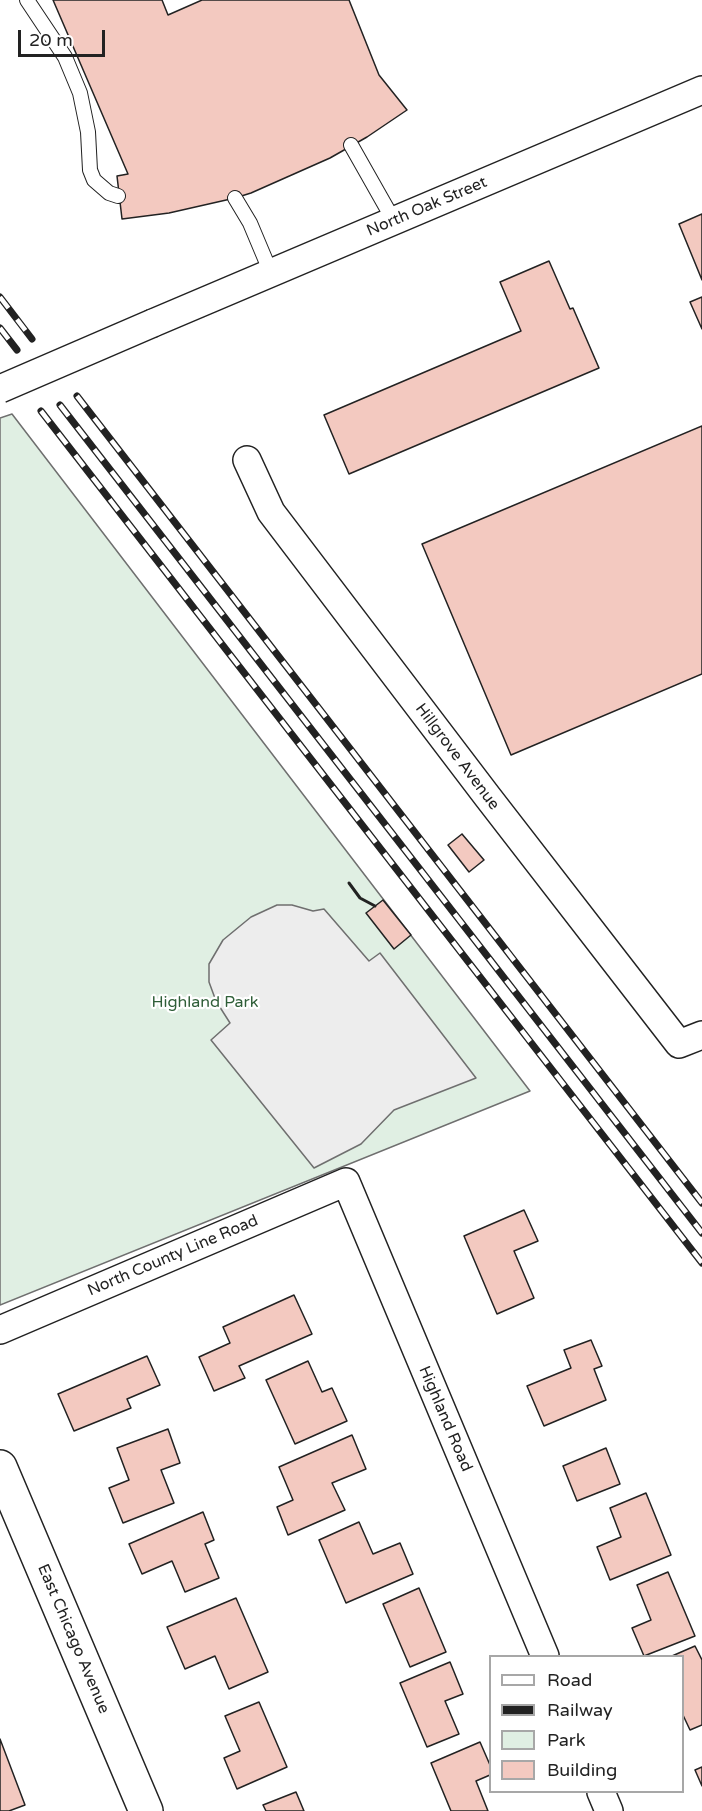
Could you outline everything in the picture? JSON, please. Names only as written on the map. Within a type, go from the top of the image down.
[{"type":"main road","name":"East Chicago Avenue","points":[[0,1467],[146,1811]]},
{"type":"street","name":"North Oak Street","points":[[0,389],[702,90]]},
{"type":"street","name":"Hillgrove Avenue","points":[[247,460],[271,512],[486,796],[691,1040]]},
{"type":"street","name":"North County Line Road","points":[[0,1330],[346,1182]]},
{"type":"street","name":"Highland Road","points":[[346,1182],[545,1655]]},
{"type":"street","points":[[602,1793],[609,1811]]},
{"type":"lane","points":[[31,3],[65,57],[80,93],[88,132],[90,170],[94,180],[109,194],[118,196]]},
{"type":"lane","points":[[351,145],[394,220]]},
{"type":"lane","points":[[235,198],[250,223],[271,273]]},
{"type":"green space","name":"Highland Park","points":[[12,414],[530,1091],[0,1305],[0,418]]},
{"type":"shaded area","points":[[277,905],[292,905],[313,911],[324,909],[369,961],[380,953],[476,1078],[394,1110],[361,1144],[314,1168],[211,1040],[230,1023],[216,1001],[209,982],[209,964],[223,940],[251,917]]},
{"type":"building","points":[[53,0],[162,0],[168,15],[202,0],[349,0],[379,75],[407,110],[330,158],[251,193],[169,213],[122,219],[117,176],[128,174]]},
{"type":"building","points":[[702,214],[702,280],[679,224]]},
{"type":"building","points":[[549,261],[570,309],[573,308],[599,368],[349,474],[324,415],[521,331],[500,282]]},
{"type":"building","points":[[702,297],[702,329],[690,302]]},
{"type":"building","points":[[702,426],[702,674],[511,755],[422,544]]},
{"type":"building","points":[[462,834],[484,860],[469,872],[448,845]]},
{"type":"building","points":[[383,900],[411,935],[394,949],[366,913]]},
{"type":"building","points":[[524,1210],[538,1241],[514,1251],[534,1298],[497,1314],[464,1236]]},
{"type":"building","points":[[294,1295],[312,1334],[239,1366],[245,1378],[214,1391],[199,1357],[230,1343],[223,1327]]},
{"type":"building","points":[[591,1340],[602,1366],[594,1369],[606,1400],[544,1426],[527,1386],[571,1368],[564,1350]]},
{"type":"building","points":[[147,1356],[160,1385],[127,1399],[131,1408],[74,1431],[58,1394]]},
{"type":"building","points":[[308,1361],[322,1392],[332,1388],[347,1421],[295,1444],[266,1380]]},
{"type":"building","points":[[168,1429],[180,1463],[161,1470],[174,1503],[123,1523],[109,1488],[129,1480],[117,1448]]},
{"type":"building","points":[[352,1435],[366,1469],[332,1483],[345,1510],[288,1535],[277,1507],[293,1500],[279,1467]]},
{"type":"building","points":[[606,1448],[620,1484],[577,1501],[563,1466]]},
{"type":"building","points":[[646,1493],[671,1555],[610,1580],[597,1547],[621,1537],[610,1508]]},
{"type":"building","points":[[203,1512],[214,1540],[205,1544],[219,1578],[185,1592],[172,1561],[142,1574],[129,1544]]},
{"type":"building","points":[[359,1522],[373,1554],[400,1543],[413,1574],[346,1603],[319,1540]]},
{"type":"building","points":[[668,1572],[695,1636],[644,1655],[632,1628],[651,1620],[637,1585]]},
{"type":"building","points":[[419,1588],[446,1652],[410,1667],[383,1604]]},
{"type":"building","points":[[236,1598],[268,1672],[229,1689],[215,1656],[185,1669],[167,1627]]},
{"type":"building","points":[[695,1646],[702,1660],[702,1725],[690,1730],[684,1717],[684,1655],[674,1655]]},
{"type":"building","points":[[450,1662],[463,1694],[445,1701],[459,1734],[427,1747],[400,1683]]},
{"type":"building","points":[[259,1702],[287,1767],[237,1789],[224,1758],[240,1751],[225,1716]]},
{"type":"building","points":[[0,1739],[25,1805],[9,1811],[0,1811]]},
{"type":"building","points":[[480,1742],[489,1763],[489,1775],[476,1781],[488,1811],[451,1811],[431,1763]]},
{"type":"building","points":[[702,1767],[702,1786],[695,1770]]},
{"type":"building","points":[[296,1792],[304,1811],[266,1811],[263,1805]]},
{"type":"railway","points":[[0,297],[32,339]]},
{"type":"railway","points":[[0,328],[17,350]]},
{"type":"railway","points":[[77,396],[702,1203]]},
{"type":"railway","points":[[60,405],[702,1233]]},
{"type":"railway","points":[[41,411],[702,1263]]},
{"type":"wall","points":[[349,883],[360,898],[375,906]]}]
